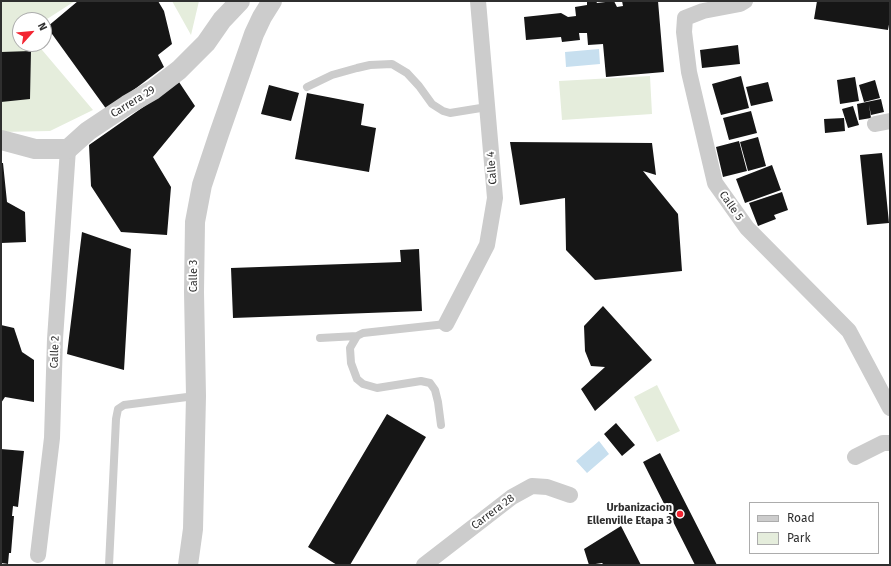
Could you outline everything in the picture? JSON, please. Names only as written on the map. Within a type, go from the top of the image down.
[{"type":"street","name":"Carrera 29","points":[[68,149],[88,131],[154,90],[179,70],[206,43],[222,20],[240,1]]},
{"type":"street","name":"Calle 3","points":[[188,565],[193,529],[196,396],[194,292],[195,222],[202,185],[254,34],[272,1]]},
{"type":"street","name":"Calle 4","points":[[446,324],[487,245],[495,198],[478,1]]},
{"type":"street","name":"Calle 5","points":[[745,1],[740,4],[703,11],[685,18],[684,32],[689,72],[715,183],[748,228],[849,331],[890,408]]},
{"type":"street","points":[[1,140],[35,149],[68,149]]},
{"type":"street","name":"Calle 2","points":[[38,555],[52,438],[55,339],[68,149]]},
{"type":"street","points":[[855,457],[883,443],[890,443]]},
{"type":"street","name":"Carrera 28","points":[[424,565],[512,497],[532,486],[547,487],[570,495]]},
{"type":"lane","points":[[307,87],[332,75],[357,68],[370,65],[392,64],[407,73],[432,104],[443,111],[450,113],[487,107]]},
{"type":"lane","points":[[320,338],[357,336],[363,333],[446,324]]},
{"type":"lane","points":[[357,336],[350,348],[351,363],[357,379],[363,384],[377,388],[421,381],[430,383],[435,390],[441,425]]},
{"type":"lane","points":[[109,565],[116,420],[118,409],[124,405],[196,396]]},
{"type":"green space","points":[[1,1],[75,1],[52,16],[52,12],[12,12],[12,52],[44,52],[93,110],[50,131],[1,132]]},
{"type":"green space","points":[[172,1],[199,1],[191,35]]},
{"type":"green space","points":[[650,76],[652,114],[562,120],[559,81]]},
{"type":"green space","points":[[657,385],[680,431],[657,442],[634,397]]},
{"type":"water","points":[[599,49],[600,64],[566,67],[565,52]]},
{"type":"water","points":[[599,441],[609,454],[587,473],[576,461]]},
{"type":"building","points":[[78,1],[158,1],[164,11],[172,44],[158,55],[164,67],[107,110],[52,34],[52,23]]},
{"type":"building","points":[[587,1],[596,1],[597,3],[614,1],[617,7],[623,6],[622,1],[658,1],[664,72],[606,77],[603,44],[588,45],[587,33],[579,33],[580,40],[562,42],[561,37],[526,40],[524,17],[561,13],[568,17],[576,16],[575,7],[587,5]]},
{"type":"building","points":[[817,1],[890,1],[890,19],[888,30],[814,19]]},
{"type":"building","points":[[738,45],[740,64],[702,68],[700,50]]},
{"type":"building","points":[[1,52],[31,52],[30,99],[1,102]]},
{"type":"building","points":[[741,76],[749,108],[721,115],[712,84]]},
{"type":"building","points":[[855,77],[859,101],[840,104],[837,80]]},
{"type":"building","points":[[875,80],[880,98],[864,102],[859,85]]},
{"type":"building","points":[[179,82],[195,106],[153,157],[171,187],[167,235],[121,232],[91,186],[89,145]]},
{"type":"building","points":[[768,82],[773,101],[751,106],[746,87]]},
{"type":"building","points":[[269,85],[299,93],[291,121],[261,114]]},
{"type":"building","points":[[307,93],[364,104],[361,125],[376,128],[369,172],[295,159]]},
{"type":"building","points":[[881,99],[884,112],[871,115],[869,105],[871,118],[859,120],[857,104]]},
{"type":"building","points":[[853,106],[859,125],[848,128],[842,109]]},
{"type":"building","points":[[751,111],[757,133],[729,140],[723,118]]},
{"type":"building","points":[[844,118],[845,131],[825,133],[824,119]]},
{"type":"building","points":[[758,137],[766,166],[748,171],[740,142]]},
{"type":"building","points":[[739,141],[747,171],[723,177],[716,147]]},
{"type":"building","points":[[510,142],[652,143],[656,175],[643,171],[678,214],[682,271],[595,280],[566,250],[565,198],[520,205]]},
{"type":"building","points":[[882,153],[889,223],[867,225],[860,155]]},
{"type":"building","points":[[1,163],[3,163],[7,202],[25,212],[26,242],[1,243]]},
{"type":"building","points":[[772,165],[781,190],[745,203],[736,179]]},
{"type":"building","points":[[782,192],[788,210],[774,215],[776,219],[758,226],[749,203]]},
{"type":"building","points":[[82,232],[131,249],[124,370],[67,354]]},
{"type":"building","points":[[419,249],[422,311],[233,318],[231,268],[401,262],[400,250]]},
{"type":"building","points":[[603,306],[652,360],[595,411],[581,389],[605,367],[591,366],[585,351],[584,326]]},
{"type":"building","points":[[1,325],[14,328],[22,352],[34,360],[34,402],[5,397],[1,403]]},
{"type":"building","points":[[387,414],[426,437],[350,565],[337,565],[308,547]]},
{"type":"building","points":[[616,423],[635,445],[622,456],[604,434]]},
{"type":"building","points":[[1,449],[24,451],[18,507],[13,506],[12,516],[14,516],[11,553],[9,553],[8,564],[1,563]]},
{"type":"building","name":"Urbanizacion Ellenville Etapa 3","points":[[660,453],[717,565],[695,565],[643,462]]},
{"type":"building","name":"Urbanizacion Ellenville Etapa 3","points":[[621,526],[641,565],[604,565],[602,563],[589,565],[584,549]]},
{"type":"place","name":"Urbanizacion Ellenville Etapa 3","points":[[680,514]]}]
